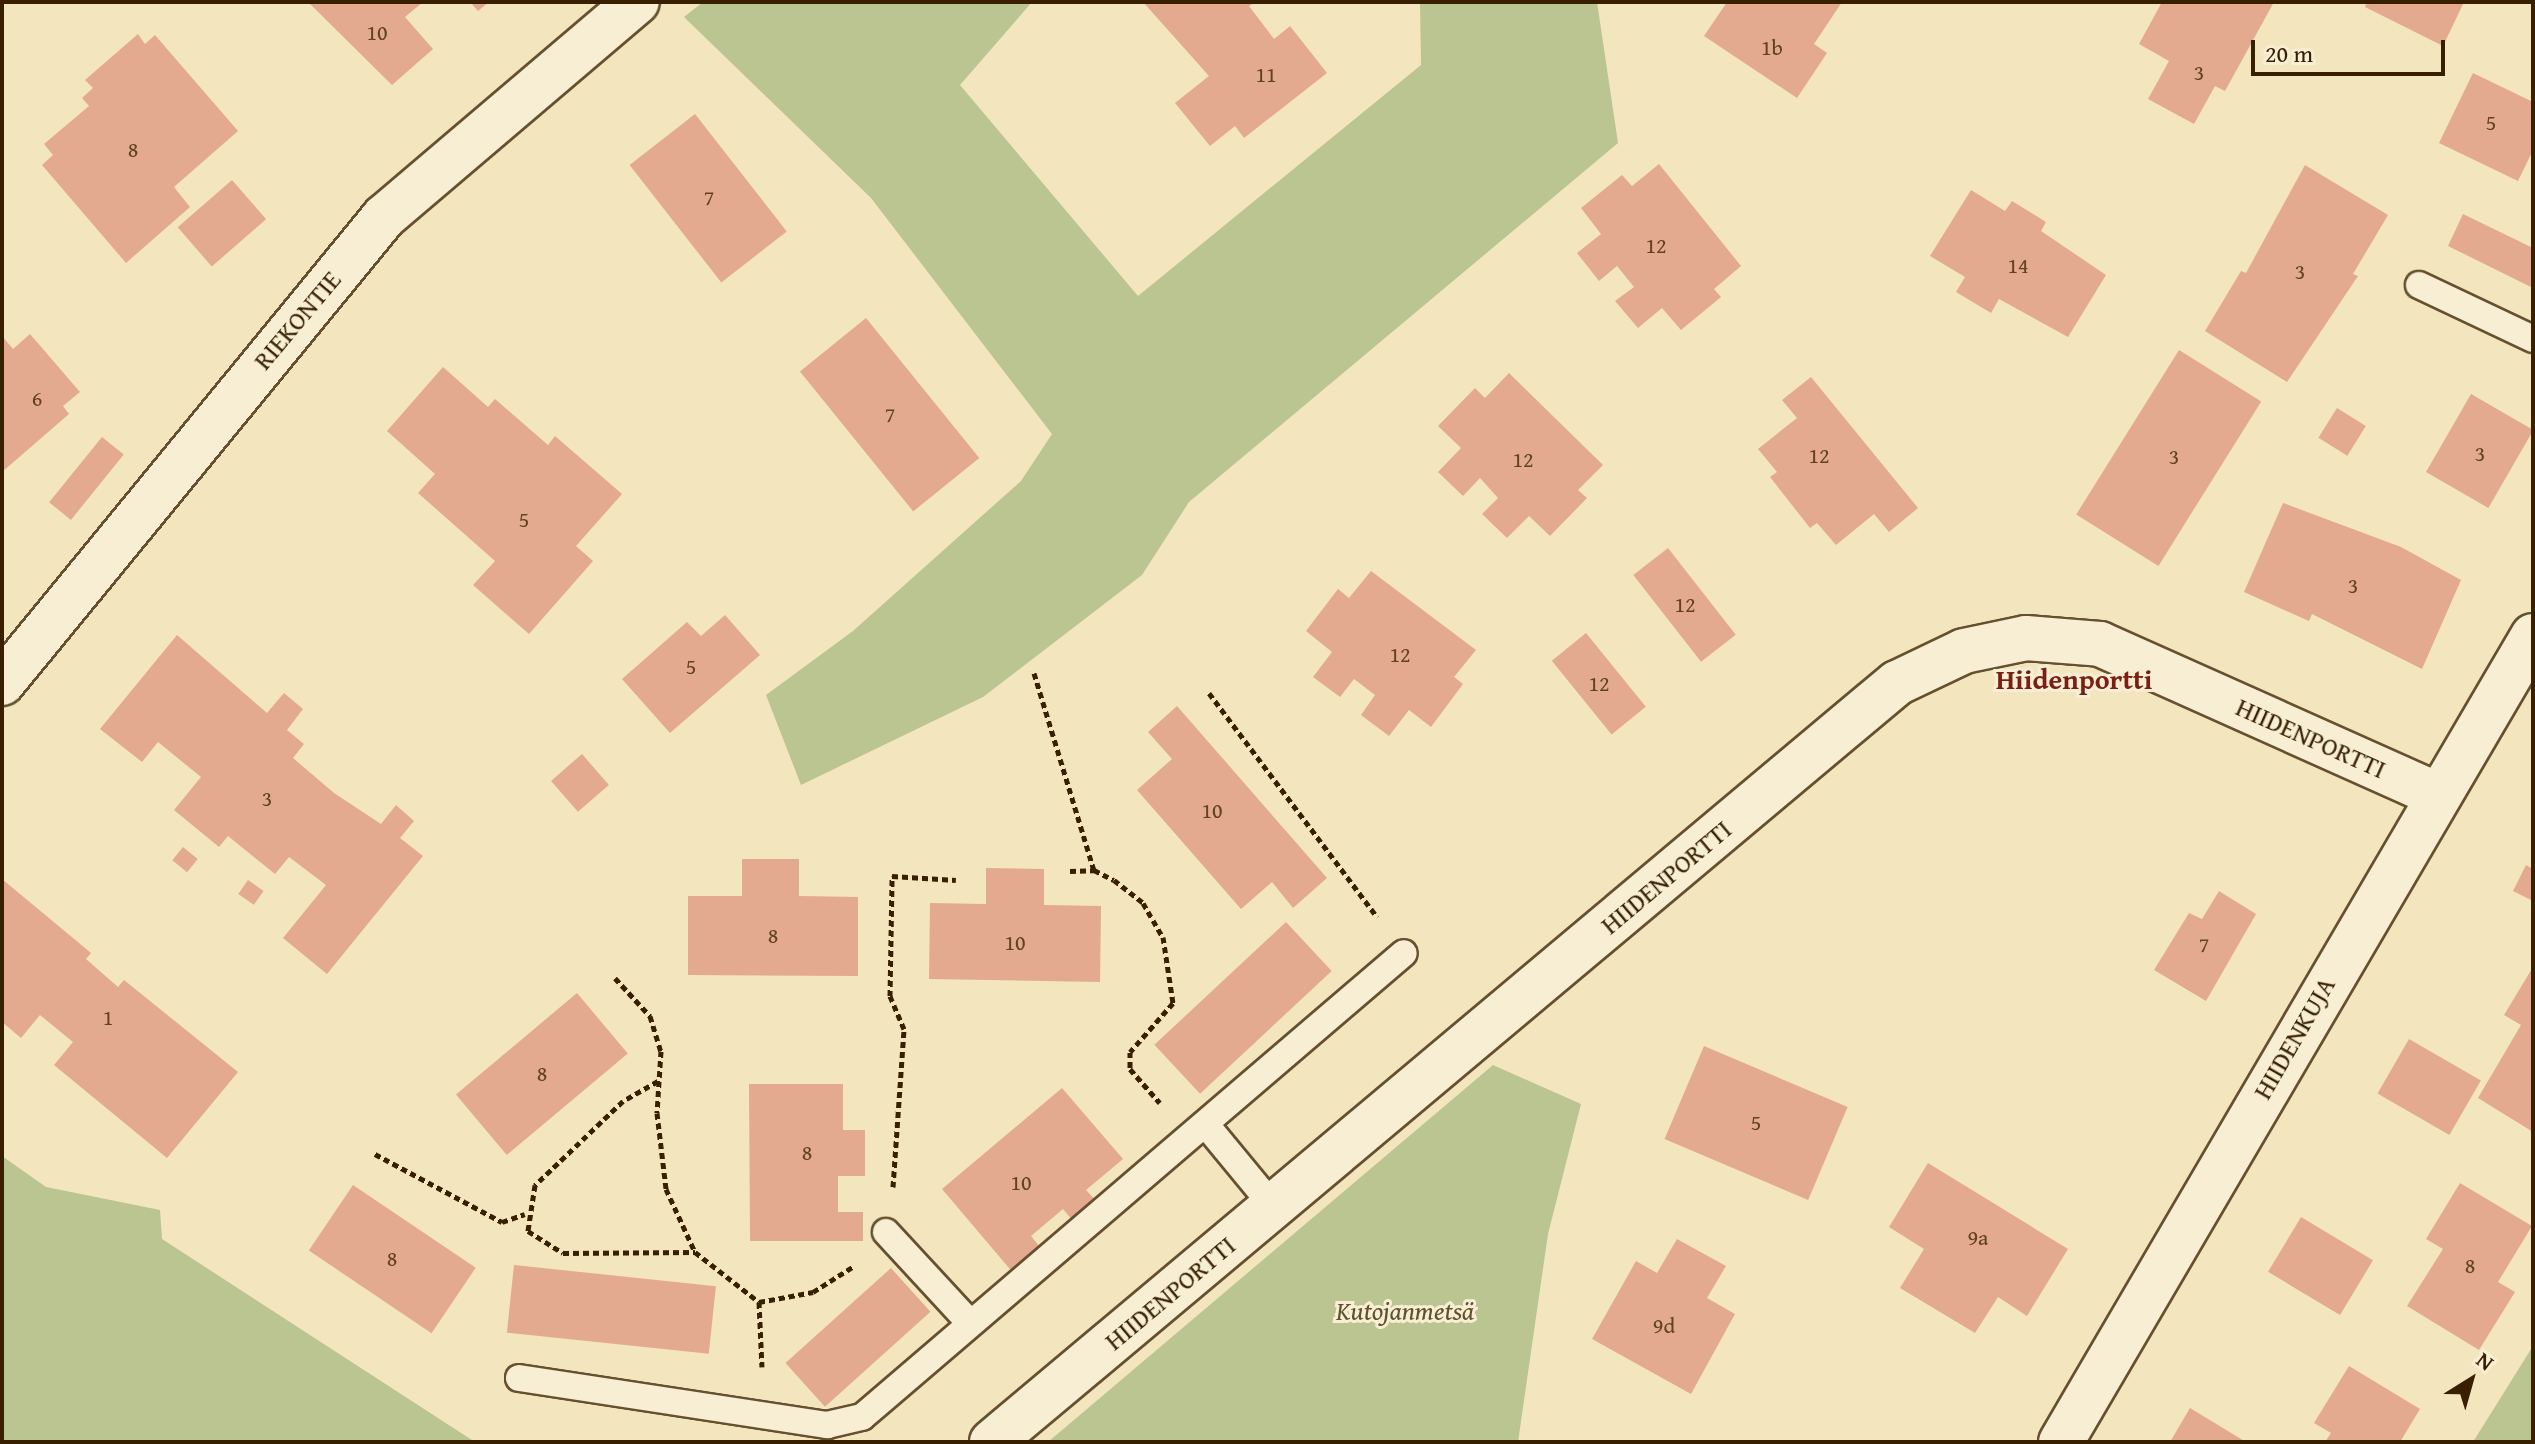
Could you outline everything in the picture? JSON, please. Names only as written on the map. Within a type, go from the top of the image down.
[{"type":"street","name":"RIEKONTIE","points":[[2,683],[384,217],[637,2]]},
{"type":"street","name":"HIIDENKUJA","points":[[2061,1442],[2435,794],[2533,636]]},
{"type":"street","name":"HIIDENPORTTI","points":[[992,1442],[1897,683],[1964,651],[2026,638],[2100,644],[2435,794]]},
{"type":"lane","points":[[2419,285],[2533,339]]},
{"type":"lane","points":[[519,1378],[827,1425],[862,1417],[970,1323],[1200,1133],[1404,953]]},
{"type":"lane","points":[[1200,1133],[1273,1206]]},
{"type":"lane","points":[[886,1232],[970,1323]]},
{"type":"path","points":[[1034,673],[1094,870]]},
{"type":"path","points":[[1209,693],[1404,953]]},
{"type":"path","points":[[1070,871],[1094,870],[1143,903],[1163,937],[1173,1003],[1130,1052],[1130,1069],[1200,1133]]},
{"type":"path","points":[[615,978],[650,1016],[661,1051],[659,1080],[666,1189],[695,1252],[759,1302],[813,1292],[862,1262],[886,1232],[904,1029],[890,996],[892,876],[956,880]]},
{"type":"path","points":[[659,1080],[623,1101],[535,1185],[525,1214],[528,1231],[563,1253],[695,1252]]},
{"type":"path","points":[[375,1154],[502,1222],[525,1214]]},
{"type":"path","points":[[759,1302],[764,1416]]},
{"type":"green space","points":[[703,2],[1032,2],[960,85],[1138,296],[1421,65],[1420,2],[1597,2],[1618,143],[1189,502],[1142,575],[983,697],[801,785],[766,695],[853,631],[1021,481],[1052,434],[871,198],[684,17]]},
{"type":"green space","name":"Kutojanmetsä","points":[[1493,1065],[1581,1104],[1548,1234],[1518,1442],[1048,1442]]},
{"type":"green space","points":[[2,1156],[46,1187],[160,1210],[162,1239],[475,1442],[2,1442]]},
{"type":"green space","points":[[2533,1346],[2533,1442],[2473,1442]]},
{"type":"building","points":[[308,2],[423,2],[405,17],[433,49],[392,85]]},
{"type":"building","points":[[470,2],[489,2],[478,11]]},
{"type":"building","points":[[1143,2],[1255,2],[1249,6],[1274,39],[1290,26],[1327,73],[1244,138],[1235,126],[1210,146],[1175,103],[1209,76]]},
{"type":"building","points":[[1727,2],[1842,2],[1814,44],[1827,53],[1797,98],[1704,36]]},
{"type":"building","points":[[2162,2],[2274,2],[2225,91],[2215,86],[2194,124],[2148,99],[2169,61],[2139,44]]},
{"type":"building","points":[[2367,2],[2464,2],[2443,46],[2365,7]]},
{"type":"building","points":[[138,34],[145,44],[155,35],[238,131],[174,187],[190,207],[126,263],[42,165],[53,155],[44,144],[89,106],[82,98],[93,88],[85,80]]},
{"type":"building","points":[[2473,73],[2533,102],[2533,150],[2518,181],[2439,143]]},
{"type":"building","points":[[695,114],[787,231],[721,283],[630,165]]},
{"type":"building","points":[[1659,164],[1741,266],[1714,289],[1721,297],[1681,330],[1662,308],[1638,328],[1615,301],[1634,287],[1617,266],[1599,281],[1577,253],[1601,234],[1581,208],[1622,175],[1632,186]]},
{"type":"building","points":[[2305,165],[2388,215],[2353,274],[2358,276],[2287,382],[2205,331],[2241,271],[2246,273]]},
{"type":"building","points":[[232,180],[266,219],[212,266],[178,227]]},
{"type":"building","points":[[1971,190],[2005,211],[2012,201],[2046,222],[2041,231],[2106,275],[2068,337],[1999,299],[1991,313],[1956,292],[1965,277],[1930,256]]},
{"type":"building","points":[[2463,214],[2533,248],[2533,288],[2448,246]]},
{"type":"building","points":[[866,318],[979,458],[913,511],[800,371]]},
{"type":"building","points":[[30,334],[80,392],[63,406],[69,414],[2,472],[2,336],[13,349]]},
{"type":"building","points":[[2179,350],[2261,401],[2158,566],[2076,515]]},
{"type":"building","points":[[443,367],[488,407],[495,399],[548,445],[555,436],[622,494],[576,546],[593,561],[529,634],[473,585],[495,561],[418,493],[435,474],[387,431]]},
{"type":"building","points":[[1509,373],[1603,465],[1578,490],[1587,498],[1550,536],[1529,516],[1507,538],[1482,514],[1498,498],[1480,478],[1463,496],[1438,472],[1461,448],[1438,426],[1475,388],[1485,398]]},
{"type":"building","points":[[1811,377],[1918,508],[1889,532],[1874,514],[1836,545],[1817,523],[1810,528],[1770,477],[1777,472],[1758,449],[1797,418],[1782,400]]},
{"type":"building","points":[[2471,394],[2533,430],[2488,508],[2426,472]]},
{"type":"building","points":[[2337,408],[2366,426],[2347,456],[2318,438]]},
{"type":"building","points":[[102,437],[124,455],[71,520],[49,502]]},
{"type":"building","points":[[2283,503],[2401,547],[2461,580],[2422,669],[2312,614],[2309,621],[2244,592]]},
{"type":"building","points":[[1668,548],[1736,635],[1701,662],[1633,575]]},
{"type":"building","points":[[1371,571],[1476,650],[1454,677],[1463,684],[1431,727],[1409,710],[1389,736],[1361,715],[1375,695],[1354,679],[1340,697],[1313,677],[1332,652],[1306,631],[1338,589],[1349,598]]},
{"type":"building","points":[[725,615],[760,655],[670,733],[622,679],[687,622],[701,636]]},
{"type":"building","points":[[1586,633],[1646,707],[1612,735],[1552,661]]},
{"type":"building","points":[[177,635],[267,713],[284,693],[303,709],[287,730],[304,744],[293,758],[334,793],[381,824],[396,805],[414,821],[400,838],[423,856],[327,974],[283,938],[326,885],[289,857],[275,874],[228,836],[219,847],[174,810],[201,777],[158,742],[142,762],[100,729]]},
{"type":"building","points":[[1177,706],[1327,878],[1293,908],[1272,882],[1241,909],[1137,790],[1172,759],[1148,732]]},
{"type":"building","points":[[582,754],[609,785],[578,812],[551,781]]},
{"type":"building","points":[[183,847],[198,859],[187,872],[172,860]]},
{"type":"building","points":[[742,859],[799,859],[799,896],[858,897],[858,976],[688,975],[688,896],[742,896]]},
{"type":"building","points":[[2526,865],[2533,869],[2533,901],[2513,891]]},
{"type":"building","points":[[986,868],[1044,869],[1044,905],[1101,906],[1100,982],[929,979],[930,903],[986,904]]},
{"type":"building","points":[[2,879],[91,953],[86,959],[118,987],[124,980],[238,1072],[167,1158],[54,1065],[73,1042],[40,1015],[21,1038],[2,1022]]},
{"type":"building","points":[[248,880],[264,891],[254,905],[238,894]]},
{"type":"building","points":[[2219,891],[2256,914],[2206,1001],[2154,970],[2189,913],[2202,919]]},
{"type":"building","points":[[1286,922],[1332,971],[1200,1094],[1154,1045]]},
{"type":"building","points":[[2533,967],[2533,1132],[2478,1098],[2521,1025],[2504,1015]]},
{"type":"building","points":[[577,993],[628,1054],[507,1155],[456,1095]]},
{"type":"building","points":[[2409,1039],[2481,1080],[2449,1135],[2378,1094]]},
{"type":"building","points":[[1704,1046],[1848,1107],[1808,1200],[1665,1139]]},
{"type":"building","points":[[749,1084],[843,1084],[843,1130],[865,1130],[865,1176],[838,1176],[838,1212],[863,1212],[863,1241],[750,1241]]},
{"type":"building","points":[[1062,1088],[1123,1159],[1086,1190],[1102,1207],[1078,1227],[1063,1209],[1031,1236],[1048,1257],[1020,1281],[942,1189]]},
{"type":"building","points":[[1928,1163],[2068,1249],[2027,1316],[1998,1297],[1975,1333],[1900,1288],[1924,1249],[1889,1227]]},
{"type":"building","points":[[2460,1183],[2532,1226],[2498,1282],[2515,1292],[2479,1350],[2407,1306],[2443,1249],[2426,1239]]},
{"type":"building","points":[[353,1185],[476,1268],[432,1333],[309,1250]]},
{"type":"building","points":[[2301,1217],[2373,1260],[2340,1315],[2268,1272]]},
{"type":"building","points":[[1677,1239],[1726,1266],[1707,1298],[1735,1314],[1691,1394],[1592,1339],[1636,1261],[1657,1273]]},
{"type":"building","points":[[514,1265],[716,1286],[709,1354],[507,1333]]},
{"type":"building","points":[[891,1268],[930,1312],[825,1407],[785,1363]]},
{"type":"building","points":[[2349,1366],[2420,1409],[2400,1442],[2325,1442],[2331,1433],[2314,1423]]},
{"type":"building","points":[[2190,1408],[2246,1442],[2170,1442]]},
{"type":"district","name":"Hiidenportti","points":[[2074,679]]}]
